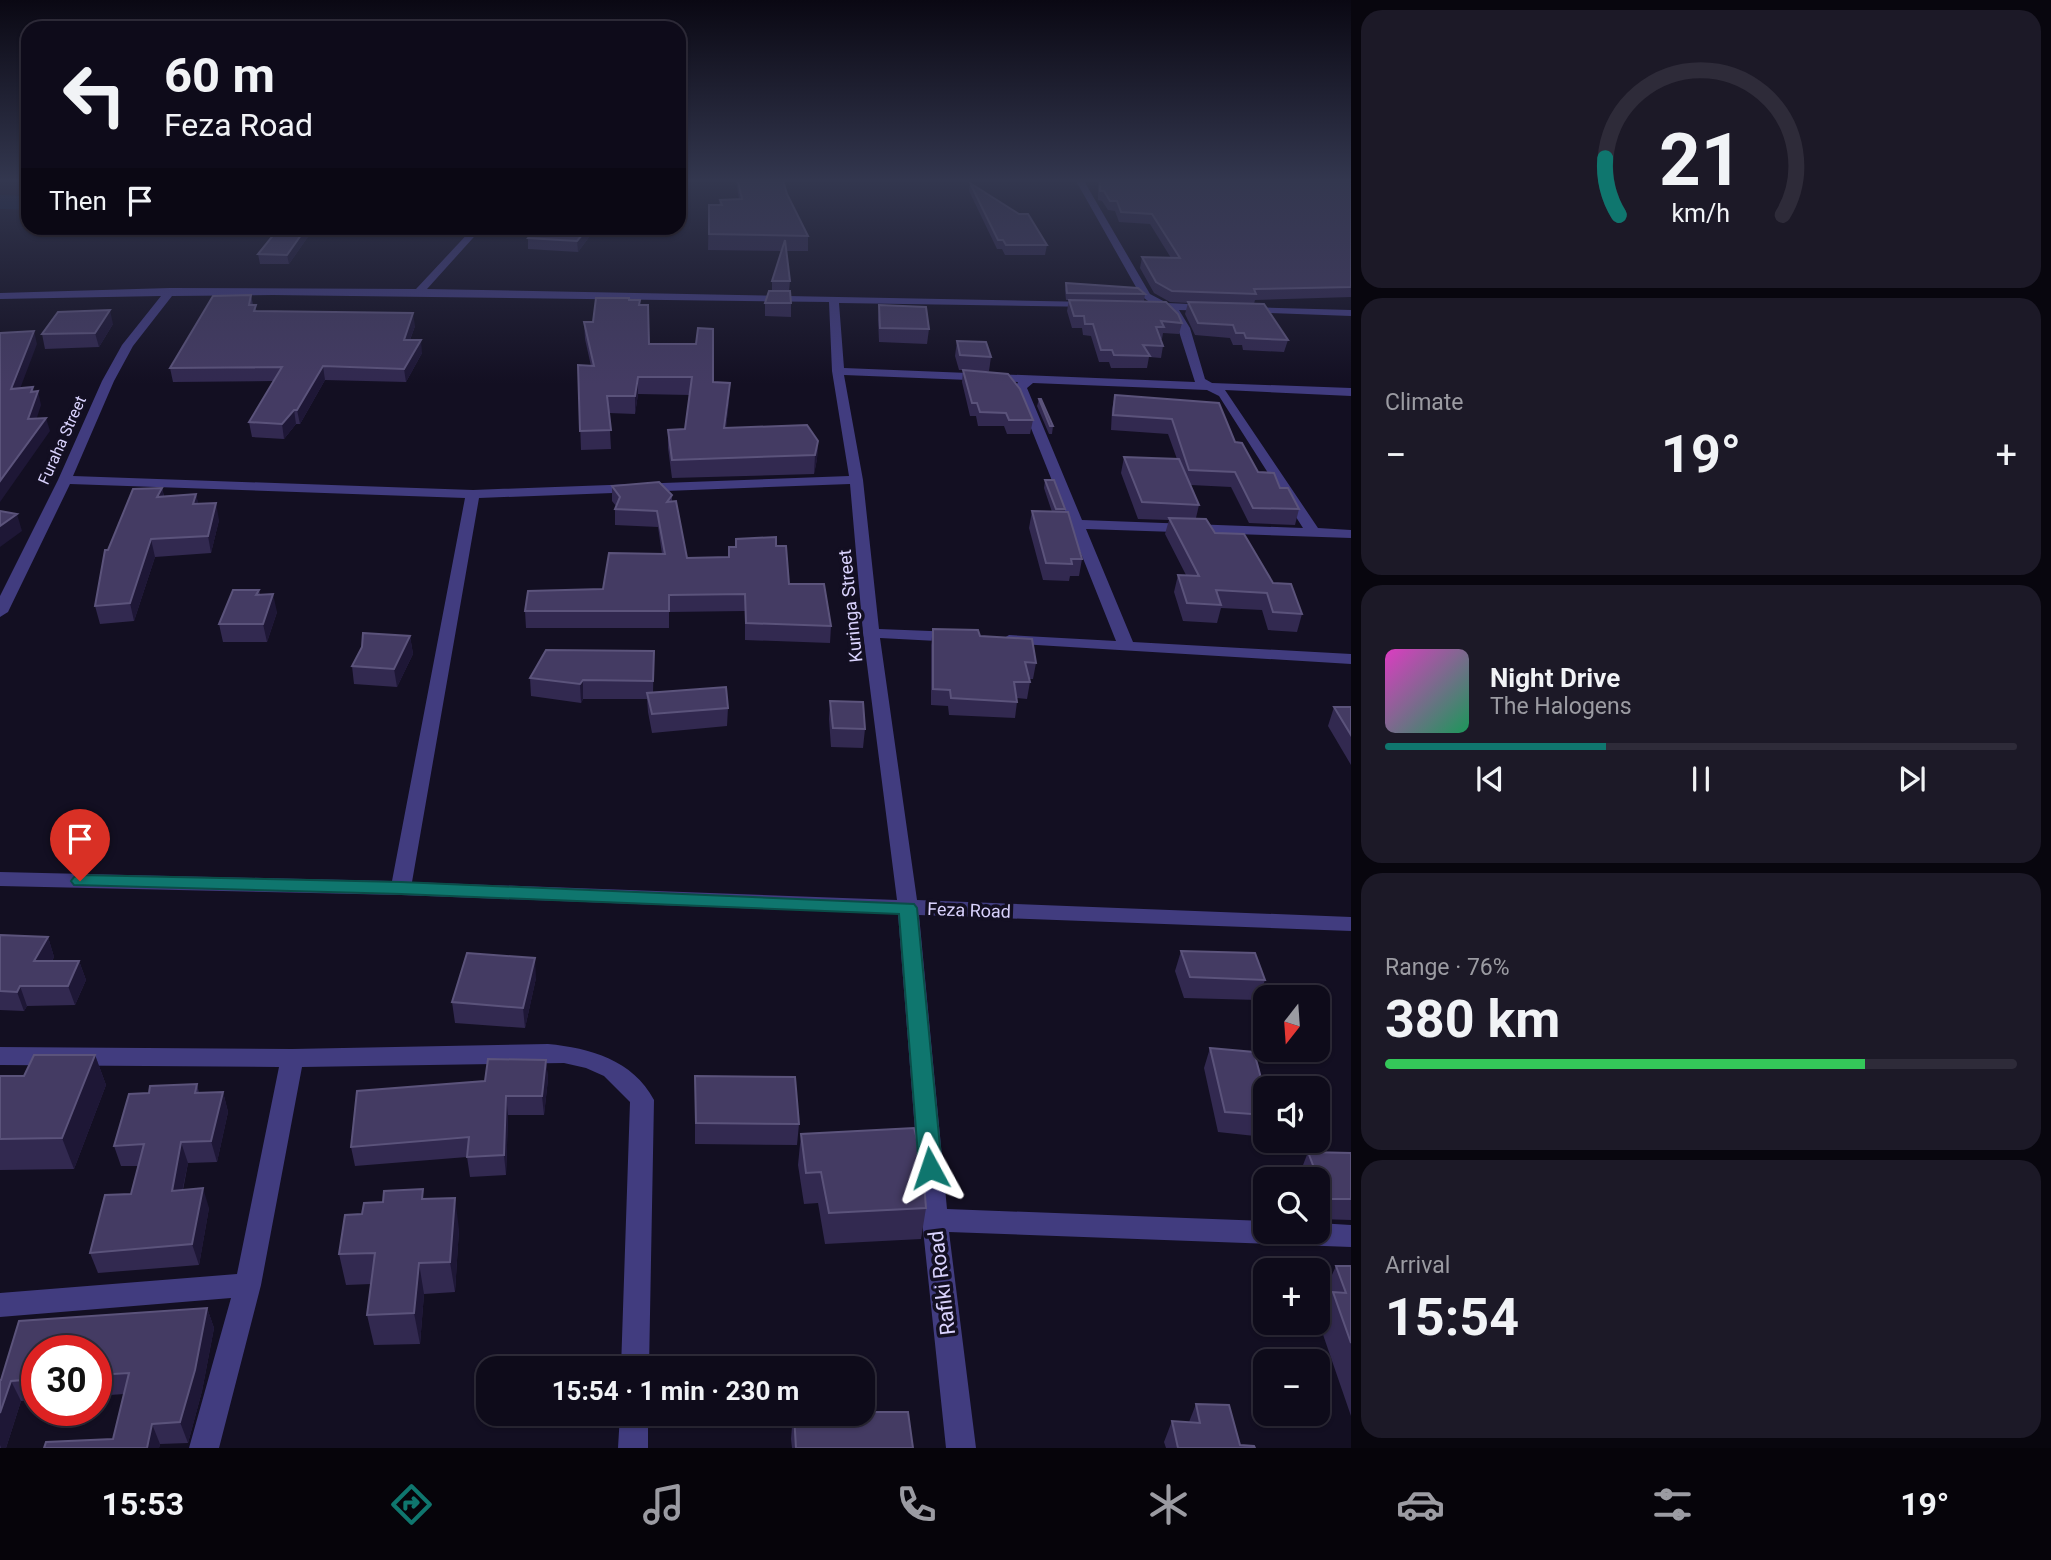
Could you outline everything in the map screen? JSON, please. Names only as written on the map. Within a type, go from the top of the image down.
[{"type":"street","points":[[419,292],[459,249]]},
{"type":"street","points":[[1119,249],[1146,296],[1178,314],[1185,328],[1200,381],[1223,394],[1313,532]]},
{"type":"street","points":[[0,296],[170,291],[419,292],[1108,306]]},
{"type":"street","name":"Furaha Street","points":[[0,612],[65,480],[108,381],[128,345],[170,291]]},
{"type":"street","name":"Kuringa Street","points":[[834,300],[838,371],[856,480],[871,633],[908,908]]},
{"type":"street","points":[[1136,306],[1217,309]]},
{"type":"street","points":[[1230,309],[1351,313]]},
{"type":"street","points":[[838,371],[1351,392]]},
{"type":"street","points":[[1029,380],[1021,385],[1021,388],[1126,645]]},
{"type":"street","points":[[65,480],[473,494],[856,480]]},
{"type":"street","points":[[401,888],[473,494]]},
{"type":"street","points":[[1078,524],[1351,534]]},
{"type":"street","points":[[871,633],[1351,659]]},
{"type":"street","name":"Feza Road","points":[[0,879],[401,888],[1351,925]]},
{"type":"street","name":"Rafiki Road","points":[[908,908],[935,1220],[961,1448]]},
{"type":"street","points":[[0,1056],[292,1058],[548,1053],[577,1055],[605,1064],[627,1080],[642,1100],[635,1356]]},
{"type":"street","points":[[204,1448],[248,1285],[292,1058]]},
{"type":"street","points":[[935,1220],[1351,1236]]},
{"type":"street","points":[[0,1305],[248,1285]]},
{"type":"street","points":[[633,1448],[634,1426]]},
{"type":"building","points":[[262,249],[292,249],[287,255],[258,254]]},
{"type":"building","points":[[782,249],[786,249],[790,281],[772,281]]},
{"type":"building","points":[[1174,249],[1351,249],[1351,287],[1254,289],[1256,294],[1172,291],[1156,282],[1142,257],[1180,258]]},
{"type":"building","points":[[1066,283],[1138,288],[1145,294],[1067,293]]},
{"type":"building","points":[[769,291],[790,291],[791,303],[765,303]]},
{"type":"building","points":[[251,295],[249,305],[256,305],[254,311],[413,313],[404,340],[421,340],[404,369],[323,366],[297,410],[282,424],[249,422],[282,367],[170,368],[213,296]]},
{"type":"building","points":[[596,298],[629,298],[640,300],[639,305],[648,305],[649,344],[696,344],[698,328],[713,329],[713,382],[730,383],[724,428],[807,425],[818,441],[815,455],[672,460],[668,430],[685,429],[692,377],[638,377],[635,396],[607,396],[611,430],[580,431],[578,365],[594,366],[584,322],[593,322]]},
{"type":"building","points":[[1069,300],[1166,302],[1178,314],[1182,323],[1161,321],[1164,327],[1156,327],[1163,346],[1143,345],[1150,356],[1114,355],[1112,350],[1101,350],[1093,324],[1085,324],[1084,316],[1074,316]]},
{"type":"building","points":[[1188,302],[1264,304],[1288,340],[1246,338],[1244,333],[1236,333],[1233,325],[1198,323]]},
{"type":"building","points":[[879,305],[926,307],[929,329],[880,328]]},
{"type":"building","points":[[110,310],[95,333],[42,334],[58,312]]},
{"type":"building","points":[[34,331],[11,389],[33,387],[31,392],[38,391],[28,419],[46,418],[0,481],[0,333]]},
{"type":"building","points":[[957,341],[986,342],[991,357],[960,355]]},
{"type":"building","points":[[963,370],[1008,374],[1020,389],[1033,420],[1009,420],[1006,413],[980,412],[977,403],[972,403]]},
{"type":"building","points":[[1115,395],[1219,403],[1235,442],[1242,443],[1258,472],[1274,473],[1280,488],[1288,488],[1299,509],[1253,508],[1235,472],[1189,470],[1172,419],[1113,415]]},
{"type":"building","points":[[1041,399],[1053,426],[1050,426]]},
{"type":"building","points":[[1124,457],[1179,459],[1199,505],[1142,502]]},
{"type":"building","points":[[1045,480],[1054,480],[1065,509],[1056,509]]},
{"type":"building","points":[[659,482],[672,495],[667,502],[676,501],[687,558],[729,557],[729,547],[736,547],[736,539],[776,537],[776,546],[786,546],[789,584],[824,584],[831,626],[746,623],[745,594],[669,595],[669,611],[525,611],[528,591],[603,589],[609,553],[665,554],[657,511],[615,509],[620,497],[612,486]]},
{"type":"building","points":[[162,488],[157,497],[196,494],[193,504],[216,503],[208,536],[151,539],[130,603],[95,606],[105,550],[108,550],[133,489]]},
{"type":"building","points":[[0,511],[17,514],[0,526]]},
{"type":"building","points":[[1032,511],[1068,512],[1082,559],[1071,559],[1072,564],[1046,563]]},
{"type":"building","points":[[1169,518],[1206,519],[1215,533],[1244,534],[1273,583],[1291,584],[1302,614],[1273,612],[1267,593],[1216,590],[1221,605],[1187,603],[1178,575],[1199,576]]},
{"type":"building","points":[[233,590],[259,590],[256,595],[273,594],[263,624],[219,624]]},
{"type":"building","points":[[933,629],[978,630],[980,636],[1032,639],[1036,663],[1025,662],[1030,682],[1014,682],[1017,702],[951,698],[950,690],[933,689]]},
{"type":"building","points":[[363,633],[410,636],[394,669],[352,666],[362,647]]},
{"type":"building","points":[[546,650],[654,651],[653,681],[583,680],[580,684],[530,678]]},
{"type":"building","points":[[726,687],[728,708],[652,714],[647,693]]},
{"type":"building","points":[[830,701],[863,702],[865,729],[833,728]]},
{"type":"building","points":[[1334,707],[1351,707],[1351,735]]},
{"type":"building","points":[[0,935],[48,937],[34,961],[79,961],[68,986],[20,986],[17,992],[0,991]]},
{"type":"building","points":[[1181,951],[1255,953],[1265,980],[1190,977]]},
{"type":"building","points":[[467,953],[535,958],[523,1008],[452,1002]]},
{"type":"building","points":[[1210,1048],[1253,1052],[1253,1062],[1257,1062],[1260,1076],[1253,1076],[1253,1114],[1225,1112]]},
{"type":"building","points":[[34,1055],[95,1055],[62,1138],[0,1139],[0,1076],[24,1076]]},
{"type":"building","points":[[488,1059],[546,1060],[542,1096],[506,1096],[504,1155],[467,1157],[469,1137],[351,1147],[357,1091],[485,1081]]},
{"type":"building","points":[[695,1076],[795,1077],[799,1124],[696,1123]]},
{"type":"building","points":[[197,1084],[195,1093],[223,1092],[211,1141],[181,1142],[172,1191],[203,1188],[192,1244],[90,1253],[105,1195],[131,1194],[144,1144],[114,1146],[129,1094],[149,1093],[150,1086]]},
{"type":"building","points":[[914,1128],[922,1158],[926,1208],[829,1213],[821,1172],[806,1173],[801,1134]]},
{"type":"building","points":[[1308,1153],[1351,1153],[1351,1199],[1330,1199],[1330,1167],[1314,1167]]},
{"type":"building","points":[[423,1189],[422,1199],[455,1198],[450,1262],[419,1263],[414,1313],[367,1315],[375,1253],[339,1254],[345,1215],[362,1214],[364,1203],[383,1202],[384,1191]]},
{"type":"building","points":[[1336,1266],[1351,1266],[1351,1343],[1333,1292],[1346,1293]]},
{"type":"building","points":[[207,1308],[195,1370],[180,1422],[152,1424],[147,1448],[44,1448],[46,1442],[113,1439],[129,1373],[112,1374],[112,1335],[21,1335],[21,1380],[11,1381],[0,1413],[0,1380],[19,1321]]},
{"type":"building","points":[[1196,1404],[1229,1405],[1240,1445],[1255,1448],[1178,1448],[1172,1421],[1200,1423]]},
{"type":"building","points":[[875,1412],[908,1412],[913,1448],[796,1448],[795,1426],[875,1426]]},
{"type":"route","points":[[80,881],[401,888],[908,908],[930,1168]]}]
